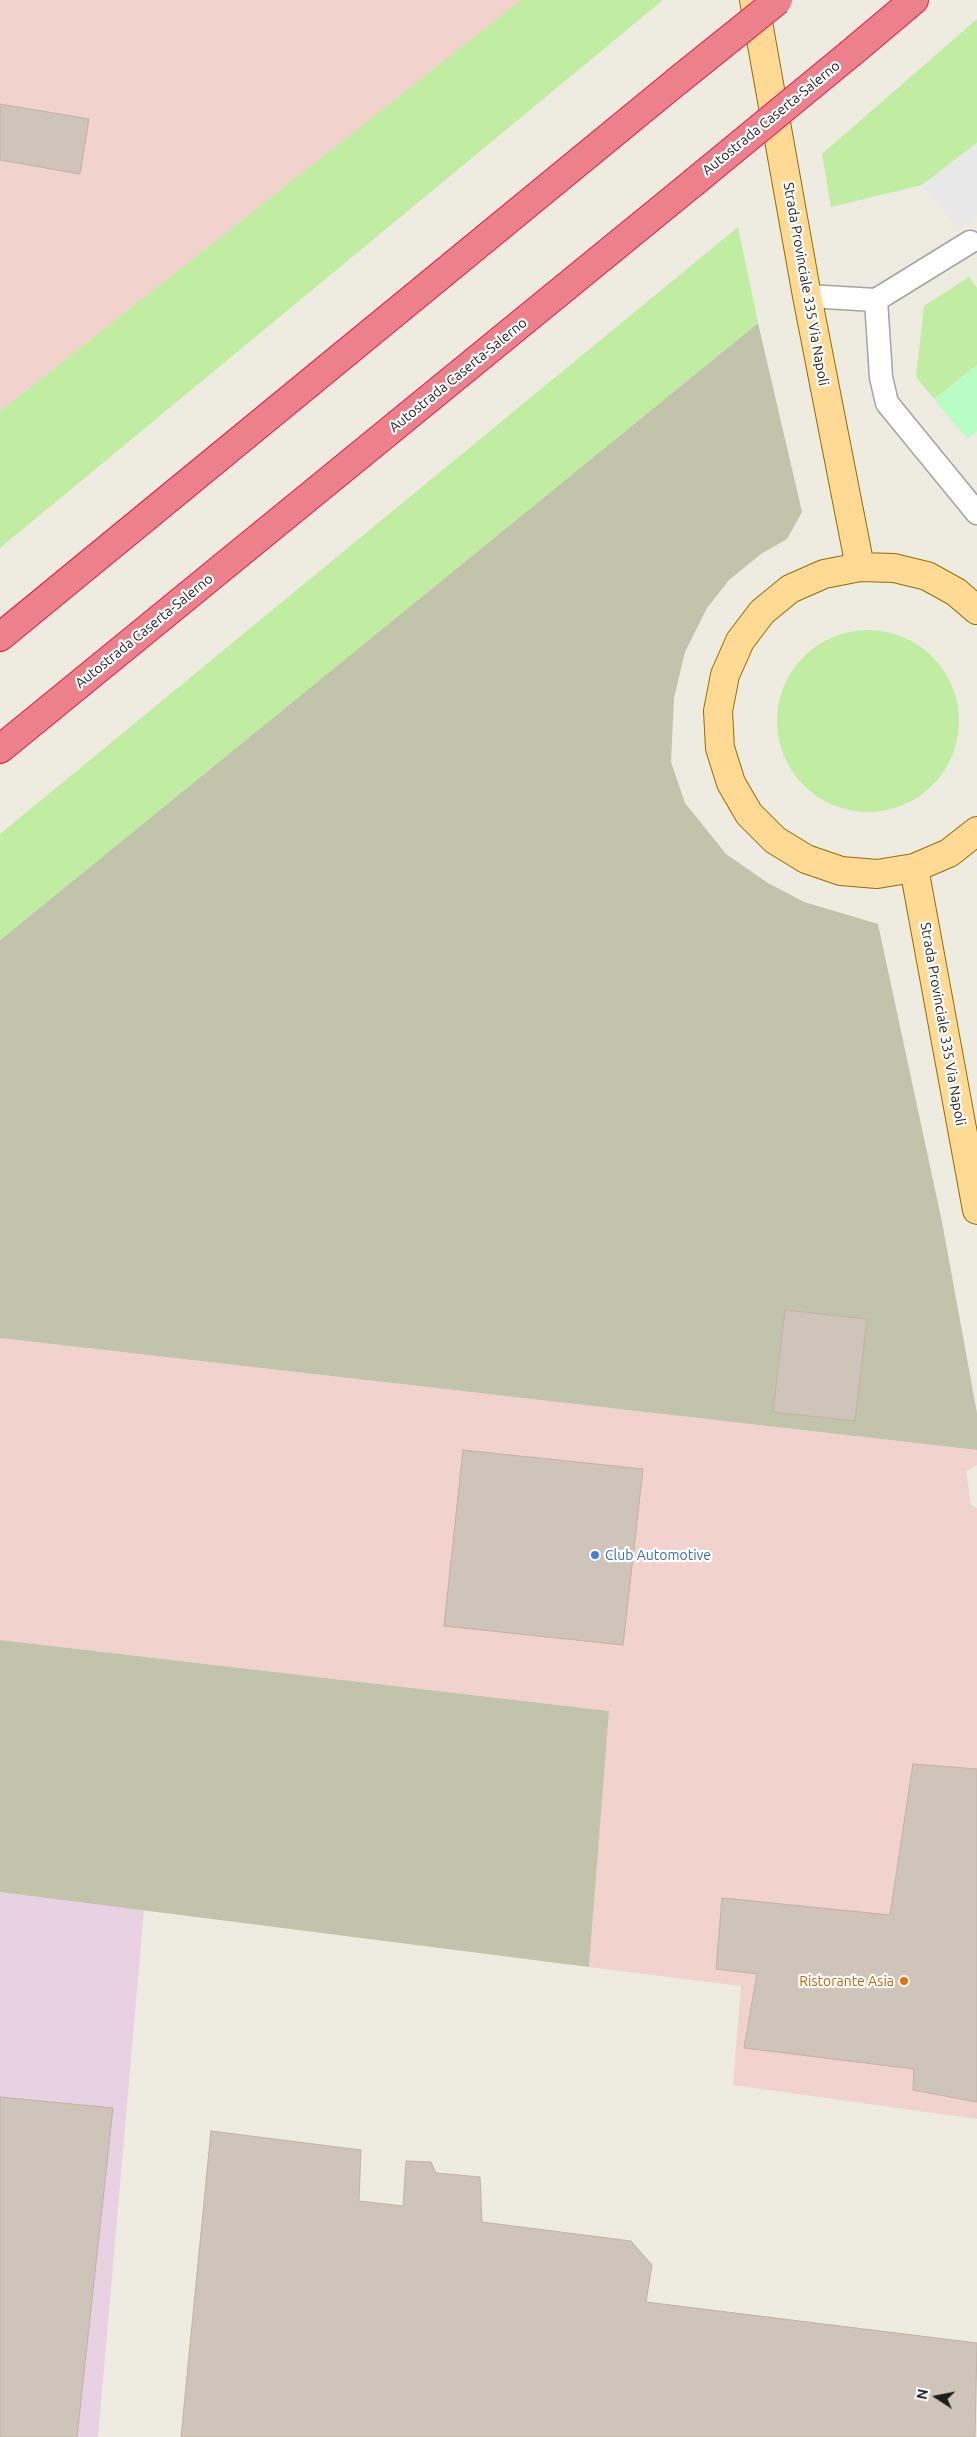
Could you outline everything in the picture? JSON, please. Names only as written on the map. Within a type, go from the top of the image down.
[{"type":"highway","points":[[0,637],[778,0]]},
{"type":"highway","name":"Autostrada Caserta-Salerno","points":[[0,749],[914,0]]},
{"type":"main road","name":"Strada Provinciale 335 Via Napoli","points":[[754,0],[807,296],[860,567]]},
{"type":"main road","points":[[977,610],[956,592],[927,576],[894,568],[860,567],[824,574],[790,590],[762,612],[740,641],[725,675],[718,711],[720,748],[731,782],[749,814],[783,845],[806,860],[841,871],[877,874],[914,868],[948,853],[977,831]]},
{"type":"main road","name":"Strada Provinciale 335 Via Napoli","points":[[914,868],[977,1210]]},
{"type":"lane","points":[[807,296],[876,300],[970,242]]},
{"type":"lane","points":[[876,300],[881,377],[887,403],[977,513]]},
{"type":"shaded area","points":[[0,0],[522,0],[0,411]]},
{"type":"shaded area","points":[[977,143],[977,216],[960,230],[922,185]]},
{"type":"shaded area","points":[[758,323],[802,512],[787,539],[761,554],[729,580],[707,608],[685,652],[674,698],[671,762],[685,803],[726,854],[768,883],[804,902],[878,924],[942,1222],[977,1413],[977,1450],[0,1338],[0,940]]},
{"type":"shaded area","points":[[0,1338],[977,1450],[977,1465],[966,1471],[971,1505],[977,1508],[977,2119],[733,2085],[741,1986],[589,1967],[609,1711],[0,1640]]},
{"type":"shaded area","points":[[0,1640],[609,1711],[589,1967],[0,1892]]},
{"type":"shaded area","points":[[0,1892],[144,1910],[98,2437],[0,2437]]},
{"type":"green space","points":[[521,0],[663,0],[0,548],[0,411]]},
{"type":"green space","points":[[977,19],[977,143],[922,185],[831,207],[822,154]]},
{"type":"green space","points":[[738,227],[758,323],[0,940],[0,834]]},
{"type":"green space","points":[[969,277],[977,288],[977,365],[934,399],[916,377],[924,306]]},
{"type":"green space","points":[[977,365],[977,431],[967,439],[934,399]]},
{"type":"green space","points":[[868,630],[886,632],[903,637],[932,657],[952,686],[957,703],[959,721],[957,739],[952,756],[932,785],[903,805],[886,810],[868,812],[850,810],[833,805],[804,785],[784,756],[779,739],[777,721],[779,703],[784,686],[804,657],[833,637],[850,632]]},
{"type":"building","points":[[0,104],[89,119],[80,174],[0,160]]},
{"type":"building","points":[[785,1310],[867,1319],[855,1421],[773,1412]]},
{"type":"building","points":[[463,1450],[643,1469],[623,1645],[444,1626]]},
{"type":"building","points":[[913,1764],[977,1769],[977,2102],[913,2090],[914,2069],[744,2048],[757,1974],[716,1969],[722,1898],[890,1915]]},
{"type":"building","points":[[0,2097],[113,2108],[77,2437],[0,2437]]},
{"type":"building","points":[[211,2131],[361,2150],[359,2201],[403,2206],[406,2161],[431,2162],[436,2173],[480,2177],[482,2222],[631,2241],[652,2265],[646,2302],[977,2343],[975,2437],[181,2437]]},
{"type":"place","name":"Club Automotive","points":[[595,1555]]},
{"type":"place","name":"Ristorante Asia","points":[[904,1981]]}]
